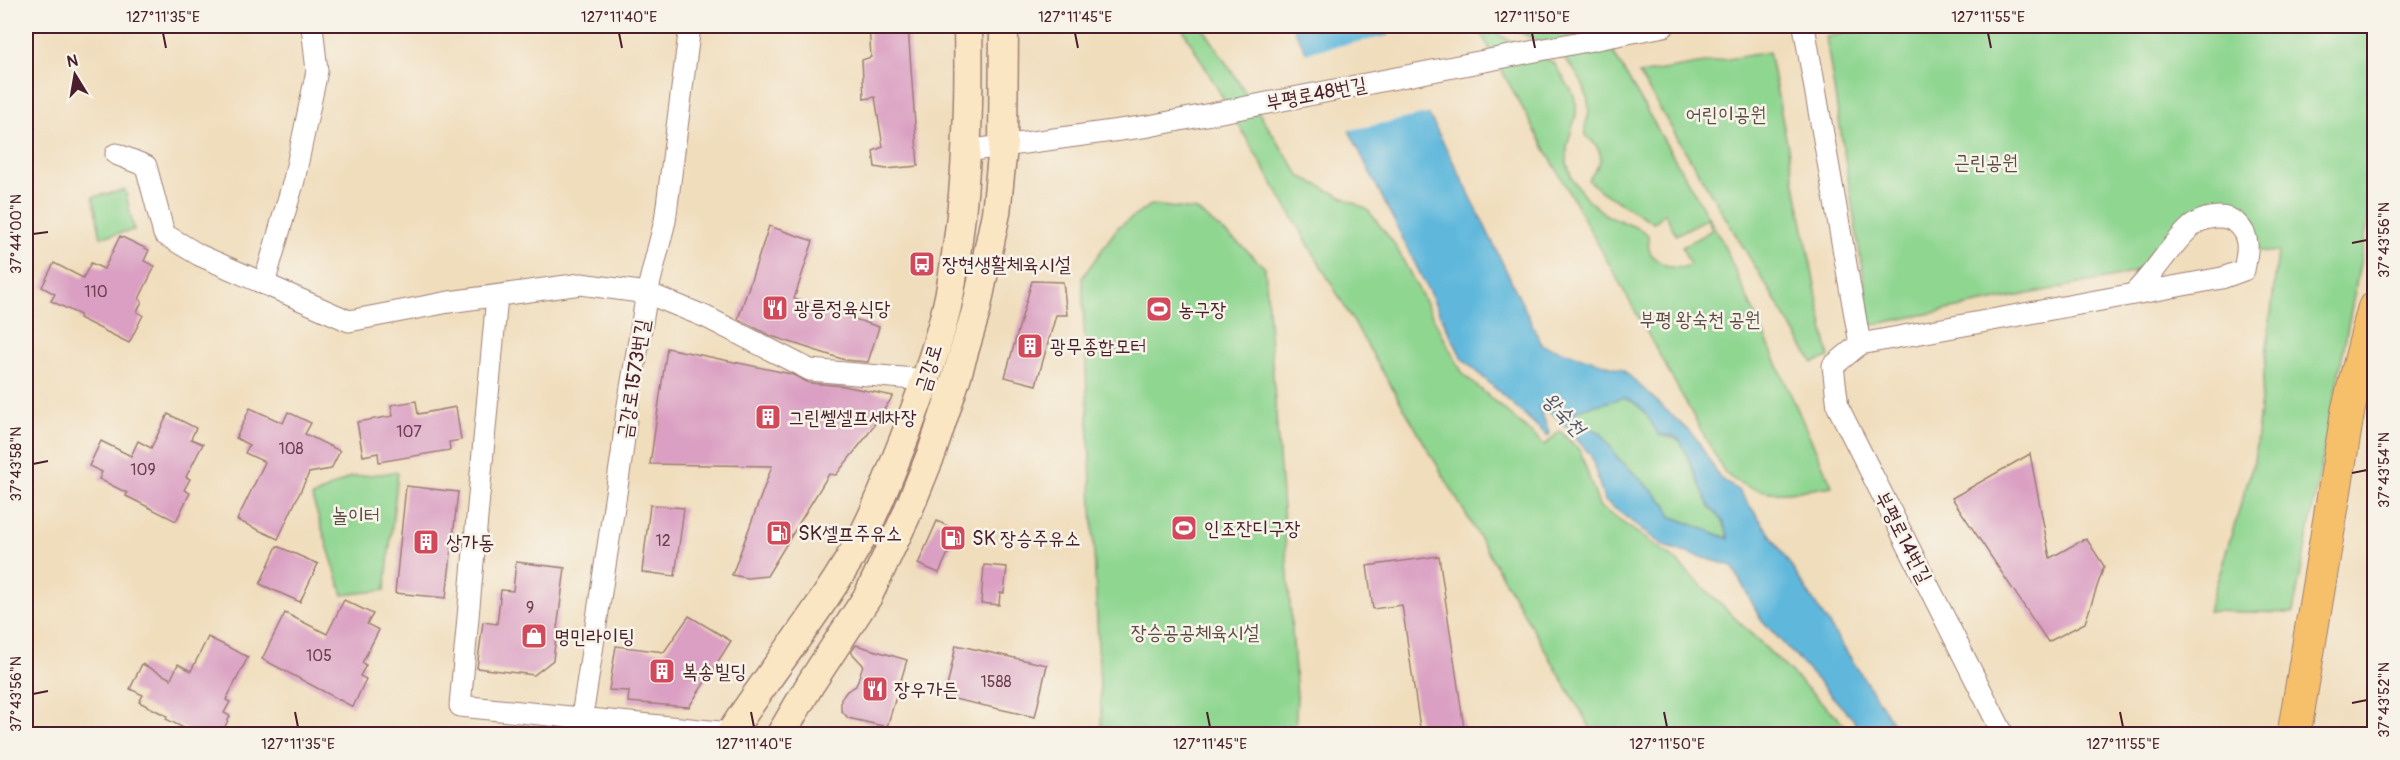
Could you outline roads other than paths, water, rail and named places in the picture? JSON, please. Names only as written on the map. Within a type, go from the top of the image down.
[{"type":"highway","points":[[2294,735],[2348,410],[2374,309]]},
{"type":"main road","name":"금강로","points":[[730,734],[813,616],[863,534],[895,462],[926,380],[949,294],[961,221],[969,88],[968,26]]},
{"type":"main road","name":"금강로","points":[[781,735],[811,683],[868,596],[906,516],[932,452],[976,311],[993,233],[1003,147],[1004,26]]},
{"type":"street","points":[[264,284],[294,180],[317,71],[312,26]]},
{"type":"street","name":"금강로1573번길","points":[[582,726],[627,411],[647,293],[665,220],[690,26]]},
{"type":"street","name":"부평로48번길","points":[[966,151],[1149,126],[1664,26]]},
{"type":"street","points":[[1804,26],[1860,344],[2222,278],[2244,270],[2248,254],[2247,236],[2234,220],[2220,217],[2204,218],[2192,225],[2150,278],[2134,293]]},
{"type":"street","points":[[116,154],[146,166],[164,234],[199,255],[349,321],[449,302],[581,284],[647,293],[706,317],[810,370],[926,380]]},
{"type":"street","points":[[497,296],[459,706],[582,726],[730,734]]},
{"type":"street","name":"부평로14번길","points":[[1860,344],[1833,366],[1838,407],[2003,735]]},
{"type":"water","name":"왕숙천","points":[[1292,26],[1383,26],[1463,181],[1542,345],[1623,370],[1696,438],[1720,478],[1739,491],[1768,531],[1892,722],[1909,734],[1857,734],[1854,720],[1761,619],[1732,566],[1664,546],[1604,500],[1591,455],[1556,416],[1539,407],[1549,432],[1548,436],[1462,358],[1341,114]],"holes":[[[1623,398],[1630,400],[1644,412],[1659,435],[1673,436],[1680,440],[1710,507],[1723,521],[1729,539],[1670,516],[1667,505],[1617,457],[1601,433],[1578,422],[1576,410]]]},
{"type":"place","name":"장현생활체육시설","points":[[922,264]]},
{"type":"place","name":"광릉정육식당","points":[[775,308]]},
{"type":"place","name":"농구장","points":[[1159,309]]},
{"type":"place","name":"광무종합모터","points":[[1030,346]]},
{"type":"place","name":"그린쎌셀프세차장","points":[[768,417]]},
{"type":"place","name":"인조잔디구장","points":[[1184,528]]},
{"type":"place","name":"SK셀프주유소","points":[[779,533]]},
{"type":"place","name":"SK 장승주유소","points":[[953,538]]},
{"type":"place","name":"상가동","points":[[426,542]]},
{"type":"place","name":"명민라이팅","points":[[534,636]]},
{"type":"place","name":"복송빌딩","points":[[662,671]]},
{"type":"place","name":"장우가든","points":[[875,689]]},
{"type":"park label","name":"어린이공원","points":[[1726,114]]},
{"type":"park label","name":"근린공원","points":[[1986,162]]},
{"type":"park label","name":"부평 왕숙천 공원","points":[[1700,319]]},
{"type":"park label","name":"놀이터","points":[[356,515]]},
{"type":"park label","name":"장승공공체육시설","points":[[1195,632]]}]
